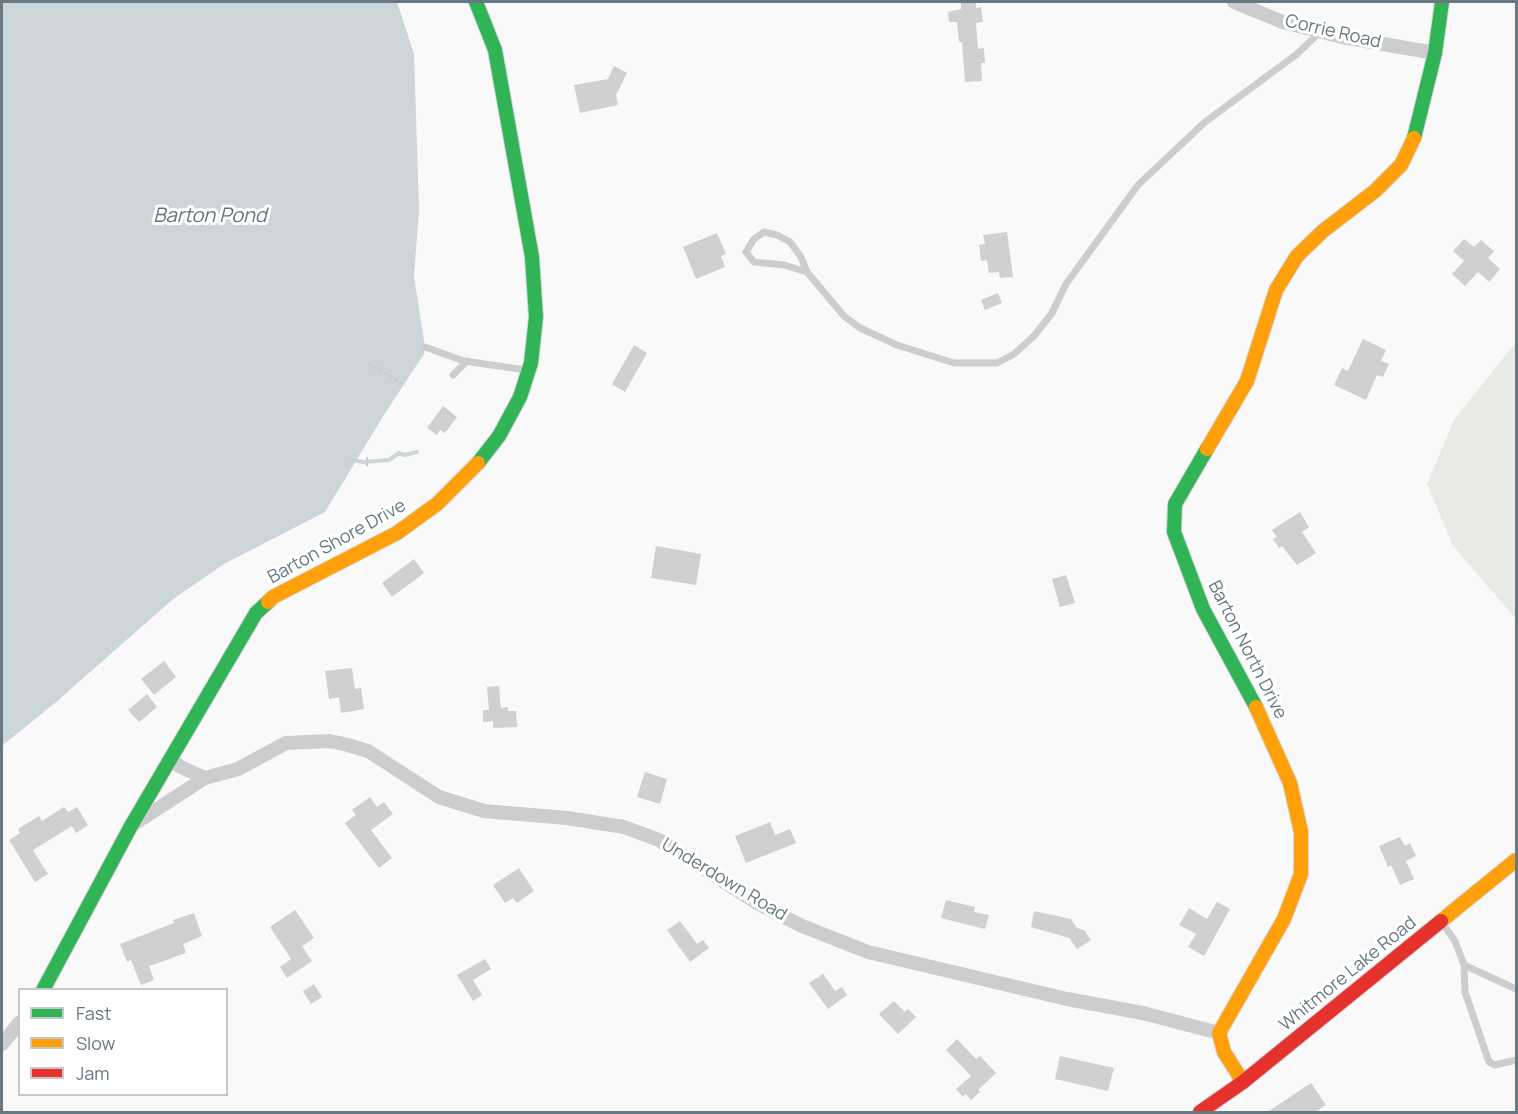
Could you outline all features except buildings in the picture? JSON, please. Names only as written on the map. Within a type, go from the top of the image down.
[{"type":"street","name":"Barton Shore Drive","points":[[44,988],[131,826],[256,613],[273,597],[398,533],[437,504],[473,470],[499,436],[520,397],[529,370],[536,317],[532,257],[495,50],[476,2]]},
{"type":"street","name":"Corrie Road","points":[[1234,2],[1283,22],[1320,32],[1435,53]]},
{"type":"street","name":"Barton North Drive","points":[[1219,1033],[1284,920],[1301,874],[1301,832],[1290,783],[1263,718],[1199,598],[1174,532],[1175,504],[1246,381],[1276,290],[1297,256],[1323,231],[1375,191],[1401,165],[1415,137],[1435,53],[1442,2]]},
{"type":"street","name":"Underdown Road","points":[[131,826],[205,778],[238,769],[286,743],[330,741],[348,744],[368,751],[439,797],[484,811],[567,818],[624,827],[659,840],[759,904],[802,926],[868,952],[989,982],[1143,1013],[1219,1033]]},
{"type":"street","points":[[170,760],[205,778]]},
{"type":"street","name":"Whitmore Lake Road","points":[[1200,1113],[1243,1082],[1516,860]]},
{"type":"street","points":[[2,1044],[18,1024]]},
{"type":"street","points":[[1219,1033],[1224,1052],[1243,1082]]},
{"type":"lane","points":[[807,272],[784,265],[754,262],[746,252],[754,239],[764,232],[777,235],[790,242],[801,257],[807,272],[844,316],[860,328],[897,345],[954,363],[997,363],[1014,354],[1034,336],[1052,313],[1066,284],[1137,185],[1205,122],[1297,54],[1320,32]]},
{"type":"lane","points":[[425,347],[467,361],[529,370]]},
{"type":"lane","points":[[453,375],[467,361]]},
{"type":"lane","points":[[1441,922],[1455,941],[1464,965],[1465,992],[1490,1062],[1495,1065],[1516,1060]]},
{"type":"lane","points":[[1464,965],[1516,989]]},
{"type":"path","points":[[369,364],[406,385]]},
{"type":"path","points":[[366,466],[367,457]]},
{"type":"shaded area","points":[[1516,342],[1516,619],[1453,546],[1427,484],[1454,420]]},
{"type":"water","name":"Barton Pond","points":[[2,2],[397,2],[414,54],[419,210],[414,276],[425,347],[424,354],[325,512],[224,564],[172,600],[56,702],[2,746]]},
{"type":"waterway","points":[[352,460],[363,462],[389,460],[399,453],[404,455],[417,452]]},
{"type":"traffic: fast","points":[[476,2],[495,50],[532,257],[536,317],[531,363],[520,397],[499,436],[478,463]]},
{"type":"traffic: fast","points":[[1414,138],[1435,53],[1442,2]]},
{"type":"traffic: fast","points":[[1207,449],[1175,504],[1174,532],[1203,609],[1256,707]]},
{"type":"traffic: fast","points":[[44,988],[131,826],[256,613],[268,602]]},
{"type":"traffic: slow","points":[[1207,449],[1247,381],[1276,290],[1297,256],[1323,231],[1375,191],[1401,165],[1414,138]]},
{"type":"traffic: slow","points":[[268,602],[273,597],[397,533],[437,504],[478,463]]},
{"type":"traffic: slow","points":[[1243,1082],[1224,1052],[1219,1033],[1284,919],[1301,874],[1301,832],[1290,783],[1256,707]]},
{"type":"traffic: slow","points":[[1441,921],[1516,860]]},
{"type":"traffic: jam","points":[[1200,1112],[1243,1082],[1441,921]]}]
